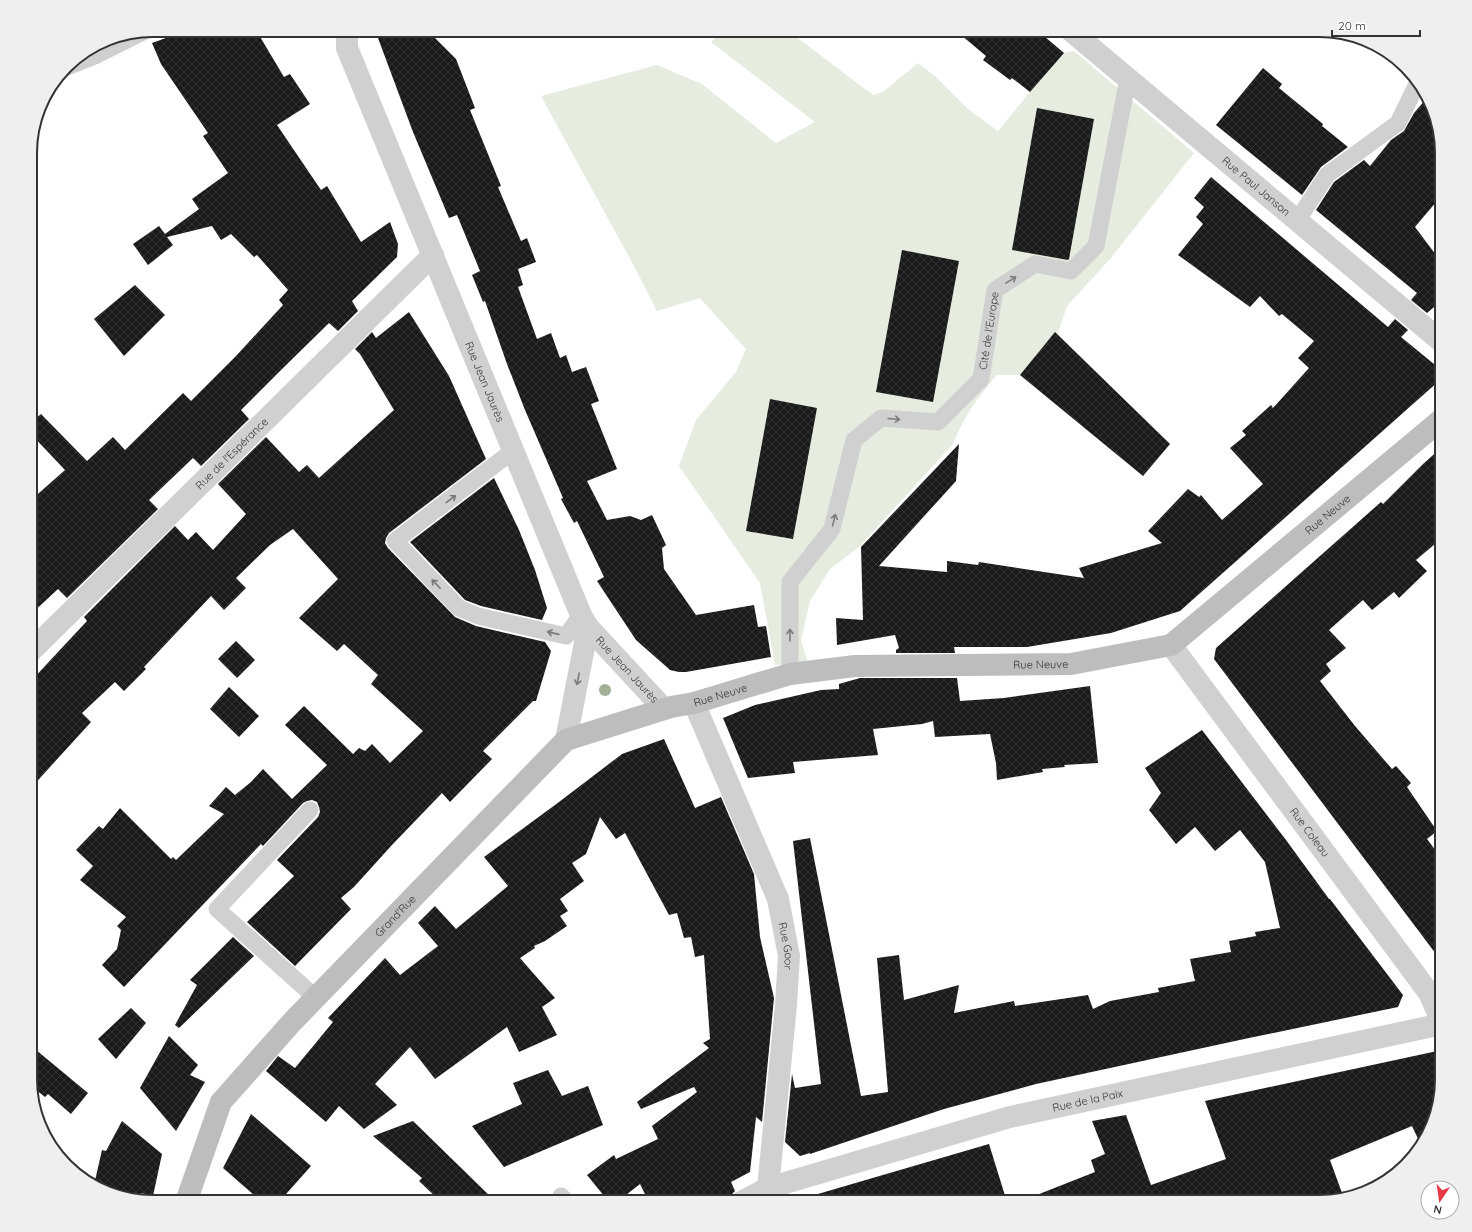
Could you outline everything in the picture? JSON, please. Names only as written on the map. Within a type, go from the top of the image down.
[{"type":"street","name":"Rue Jean Jaurès","points":[[347,37],[347,48],[585,621],[664,709]]},
{"type":"street","name":"Rue Paul Janson","points":[[1078,37],[1435,336]]},
{"type":"street","name":"Rue de l'Espérance","points":[[37,645],[433,255]]},
{"type":"street","name":"Rue Neuve","points":[[566,740],[664,709],[694,703],[790,674],[855,666],[1071,664],[1172,645],[1435,425]]},
{"type":"street","points":[[566,740],[585,621]]},
{"type":"street","name":"Rue Coleau","points":[[1172,645],[1429,993],[1435,1007]]},
{"type":"street","name":"Rue Goor","points":[[694,703],[778,899],[789,956],[785,1013],[763,1195]]},
{"type":"street","name":"Grand'Rue","points":[[188,1195],[221,1102],[293,1021],[566,740]]},
{"type":"street","name":"Rue de la Paix","points":[[763,1195],[1010,1117],[1435,1025]]},
{"type":"lane","points":[[82,61],[128,40]]},
{"type":"lane","name":"Cité de l'Europe","points":[[790,674],[790,582],[832,528],[854,440],[881,418],[938,422],[980,379],[995,290],[1035,264],[1071,271],[1096,246],[1128,78]]},
{"type":"lane","points":[[1297,221],[1327,175],[1398,123],[1415,88]]},
{"type":"lane","points":[[514,450],[395,541],[459,608],[478,616],[566,636],[585,621]]},
{"type":"lane","points":[[310,810],[217,909],[316,998]]},
{"type":"shaded area","points":[[716,37],[796,37],[873,95],[883,92],[918,63],[936,77],[969,110],[998,131],[1064,53],[1074,51],[1194,153],[1110,259],[1067,306],[1056,338],[1020,375],[997,375],[972,407],[953,444],[859,547],[830,569],[810,601],[801,640],[808,663],[775,665],[760,583],[679,466],[696,420],[736,372],[746,349],[700,298],[657,311],[541,96],[657,65],[702,84],[776,143],[815,122],[711,42]]},
{"type":"building","points":[[169,37],[260,37],[284,77],[290,74],[310,104],[277,125],[321,190],[327,186],[361,242],[390,222],[398,244],[397,257],[352,301],[358,311],[338,331],[329,323],[241,410],[249,419],[201,466],[193,458],[149,500],[158,509],[67,598],[58,589],[37,608],[37,495],[65,470],[37,440],[37,417],[41,414],[87,461],[113,437],[125,450],[183,393],[191,401],[235,357],[283,305],[279,300],[288,290],[257,255],[254,257],[231,234],[221,240],[212,226],[167,237],[173,245],[148,265],[133,244],[159,226],[165,234],[199,209],[192,199],[228,173],[203,136],[208,133],[161,64],[152,43]]},
{"type":"building","points":[[378,37],[434,37],[456,59],[475,108],[470,110],[501,186],[498,187],[521,241],[527,238],[536,262],[518,269],[523,285],[518,287],[537,339],[551,333],[560,358],[566,355],[572,372],[586,367],[599,401],[591,404],[617,469],[587,481],[607,520],[630,516],[641,520],[652,515],[666,545],[662,548],[664,569],[696,615],[754,605],[758,627],[766,626],[771,657],[679,672],[670,670],[636,640],[597,581],[604,577],[577,521],[574,523],[561,499],[563,498],[525,410],[485,301],[483,302],[472,275],[480,271],[457,215],[449,218],[413,132]]},
{"type":"building","points":[[963,37],[1045,37],[1064,53],[1030,92],[1012,78],[1010,80],[983,60],[986,56]]},
{"type":"building","points":[[1263,68],[1282,84],[1279,88],[1323,124],[1322,126],[1348,147],[1321,167],[1302,195],[1216,125]]},
{"type":"building","points":[[1423,102],[1433,130],[1435,145],[1435,203],[1415,227],[1435,254],[1435,308],[1434,307],[1427,313],[1411,300],[1417,293],[1316,210],[1334,182],[1364,160],[1370,166],[1391,140],[1404,131],[1414,113]]},
{"type":"building","points":[[1037,108],[1094,119],[1068,260],[1012,250]]},
{"type":"building","points":[[1211,177],[1388,327],[1395,319],[1408,330],[1401,337],[1435,365],[1435,384],[1180,611],[1111,633],[1027,647],[954,647],[955,653],[896,653],[896,650],[899,648],[895,635],[837,645],[836,618],[863,620],[861,547],[959,444],[956,481],[879,566],[947,572],[947,561],[978,565],[979,562],[1084,578],[1079,568],[1162,543],[1148,531],[1188,489],[1199,497],[1201,495],[1222,520],[1263,484],[1230,448],[1246,435],[1242,431],[1271,405],[1273,408],[1309,368],[1298,358],[1314,341],[1282,314],[1279,316],[1260,296],[1250,307],[1178,255],[1203,224],[1196,217],[1204,207],[1194,198]]},
{"type":"building","points":[[902,250],[959,261],[933,402],[876,392]]},
{"type":"building","points":[[135,285],[165,315],[124,356],[94,319]]},
{"type":"building","points":[[409,312],[449,376],[486,459],[389,533],[385,543],[388,548],[455,617],[476,626],[545,642],[551,651],[536,701],[533,701],[483,751],[492,759],[450,802],[442,793],[354,887],[341,898],[351,909],[295,966],[247,922],[294,876],[277,860],[318,817],[320,812],[319,807],[317,802],[312,800],[303,803],[263,846],[261,844],[124,987],[102,965],[117,949],[121,930],[117,926],[126,917],[80,880],[93,866],[76,850],[99,826],[103,829],[120,808],[171,859],[173,857],[176,860],[224,814],[209,806],[226,787],[235,795],[251,782],[263,769],[292,799],[327,765],[285,725],[304,706],[353,754],[359,748],[365,751],[372,744],[390,763],[423,731],[371,684],[378,675],[344,644],[337,651],[299,618],[338,579],[293,529],[270,545],[236,578],[246,588],[224,610],[211,596],[144,667],[146,669],[124,691],[115,682],[82,713],[91,722],[37,781],[37,675],[87,621],[84,617],[175,526],[188,540],[196,532],[213,550],[246,514],[218,484],[266,437],[299,472],[307,465],[319,478],[394,410],[360,354],[355,349],[372,332],[376,338]]},
{"type":"building","points":[[1055,332],[1170,444],[1143,476],[1020,375]]},
{"type":"building","points":[[770,399],[817,408],[793,539],[746,531]]},
{"type":"building","points":[[1435,453],[1435,544],[1416,560],[1427,571],[1399,598],[1394,592],[1372,610],[1363,600],[1329,630],[1346,648],[1326,664],[1331,671],[1320,681],[1355,726],[1392,769],[1396,766],[1411,783],[1407,787],[1435,828],[1435,833],[1427,839],[1435,850],[1435,953],[1214,659],[1216,648],[1381,502],[1383,504]]},
{"type":"building","points":[[494,478],[519,530],[535,570],[547,608],[542,620],[481,606],[465,600],[410,542]]},
{"type":"building","points":[[236,641],[255,660],[237,678],[218,659]]},
{"type":"building","points":[[860,678],[957,678],[960,701],[1004,698],[1090,686],[1098,763],[1064,765],[1065,767],[1042,769],[1043,772],[997,780],[996,763],[990,734],[935,737],[933,721],[922,724],[873,729],[878,755],[793,762],[795,773],[748,778],[723,718],[755,705],[821,690],[839,689],[839,684]]},
{"type":"building","points":[[229,687],[259,716],[239,737],[210,709]]},
{"type":"building","points":[[1202,730],[1403,995],[1398,1007],[1036,1084],[944,1109],[810,1154],[800,1156],[785,1142],[792,1074],[795,1088],[821,1084],[793,841],[810,838],[861,1096],[888,1092],[877,958],[899,955],[904,1000],[959,985],[954,1013],[1014,1001],[1015,1006],[1088,995],[1093,1009],[1110,1001],[1159,992],[1158,988],[1195,981],[1190,959],[1231,952],[1229,941],[1256,936],[1255,932],[1280,928],[1265,862],[1240,830],[1215,851],[1195,827],[1176,844],[1149,810],[1161,793],[1145,768]]},
{"type":"building","points":[[664,739],[695,808],[721,797],[754,874],[760,937],[774,998],[762,1122],[756,1117],[750,1172],[731,1182],[735,1191],[731,1195],[646,1195],[640,1184],[626,1195],[603,1195],[587,1175],[614,1155],[616,1159],[658,1139],[652,1126],[697,1092],[694,1087],[641,1109],[637,1102],[709,1048],[703,1043],[710,1039],[704,955],[695,957],[691,937],[684,938],[677,913],[669,915],[625,833],[616,839],[600,817],[586,854],[572,863],[584,881],[560,899],[568,911],[560,916],[567,926],[545,941],[534,946],[535,948],[520,958],[555,998],[542,1007],[557,1035],[519,1052],[507,1027],[435,1079],[410,1047],[375,1084],[397,1105],[364,1129],[339,1106],[326,1122],[266,1071],[278,1056],[295,1068],[333,1022],[328,1018],[385,958],[400,975],[438,946],[418,923],[435,906],[456,929],[508,886],[484,857],[622,754]]},
{"type":"building","points":[[233,937],[254,956],[179,1028],[175,1025],[197,985],[190,980]]},
{"type":"building","points":[[131,1008],[146,1023],[116,1059],[98,1039]]},
{"type":"building","points":[[169,1036],[198,1065],[190,1075],[205,1082],[176,1131],[140,1088]]},
{"type":"building","points":[[37,1051],[88,1093],[71,1114],[48,1094],[45,1097],[38,1091]]},
{"type":"building","points":[[1435,1052],[1435,1087],[1433,1102],[1426,1124],[1418,1139],[1412,1126],[1330,1160],[1342,1193],[1327,1195],[1037,1195],[1095,1172],[1091,1160],[1105,1154],[1092,1121],[1126,1115],[1151,1185],[1226,1159],[1205,1101]]},
{"type":"building","points":[[548,1070],[562,1096],[588,1086],[603,1125],[504,1167],[472,1126],[522,1104],[513,1083]]},
{"type":"building","points":[[251,1114],[311,1166],[285,1195],[254,1195],[223,1168]]},
{"type":"building","points":[[122,1121],[162,1154],[153,1195],[130,1193],[108,1186],[95,1179],[102,1150],[106,1151]]},
{"type":"building","points":[[413,1121],[489,1195],[434,1195],[419,1181],[422,1178],[373,1136]]},
{"type":"building","points":[[989,1144],[1005,1195],[814,1195]]}]
